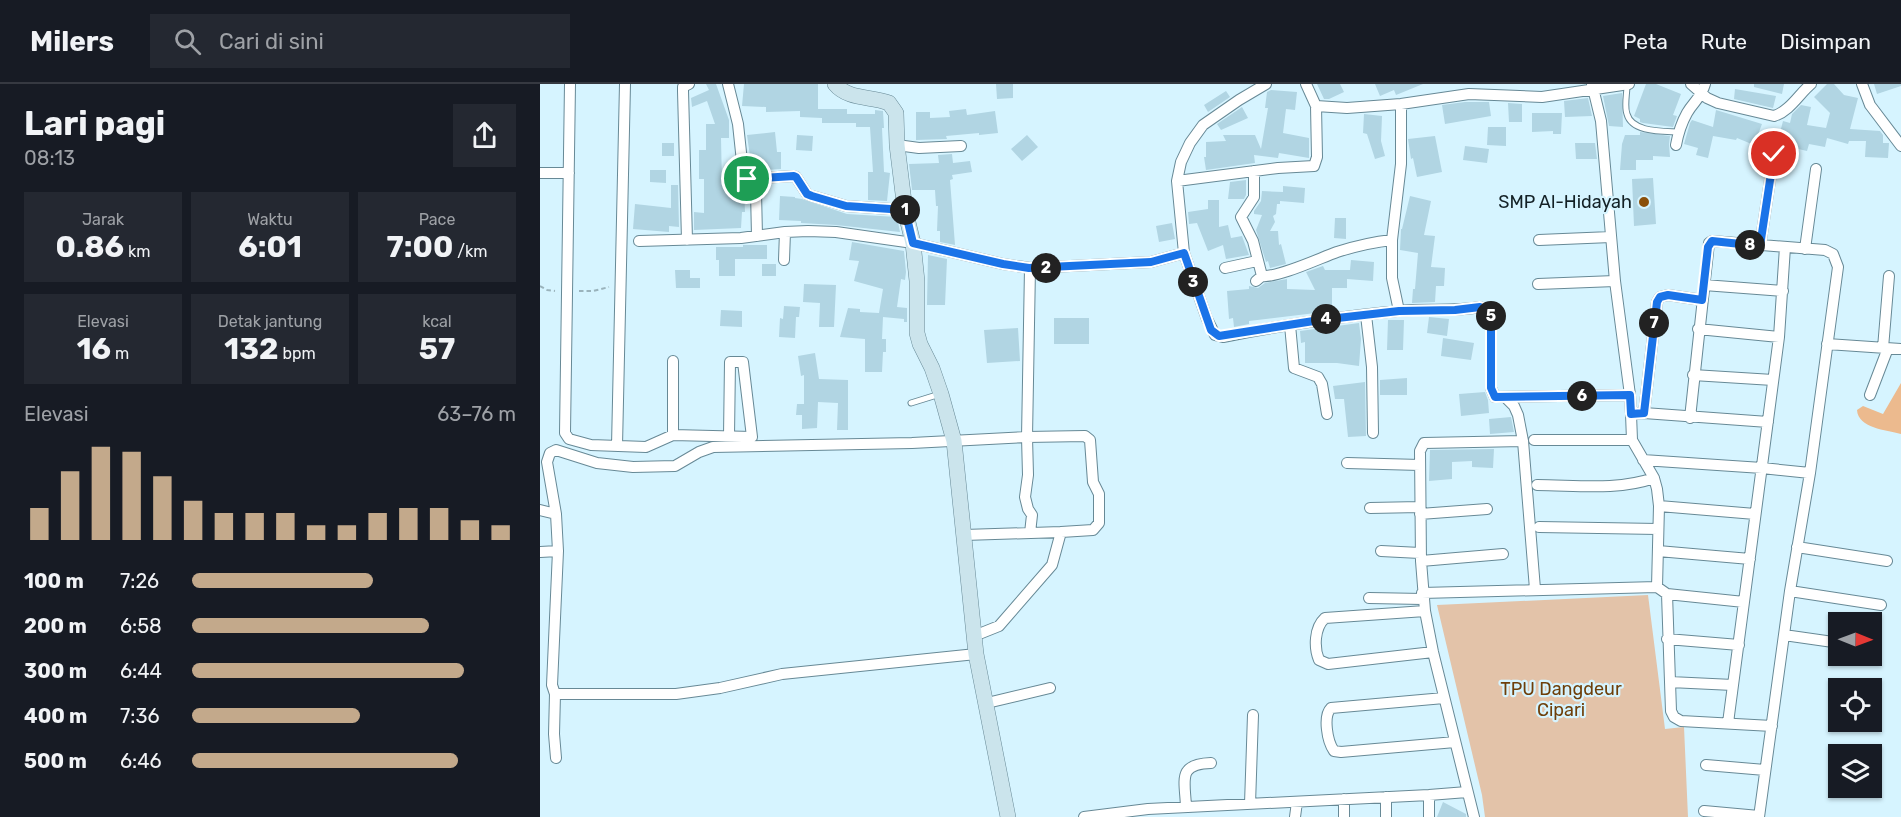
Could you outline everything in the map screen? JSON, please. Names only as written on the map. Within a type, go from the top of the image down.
[{"type":"street","points":[[570,84],[565,433],[569,439],[591,445],[646,447],[673,435],[729,436],[752,436],[743,362],[730,362],[729,436]]},
{"type":"street","points":[[617,446],[625,84]]},
{"type":"street","points":[[687,240],[683,87],[688,84]]},
{"type":"street","points":[[728,84],[738,124],[741,162],[747,179],[756,192],[758,236]]},
{"type":"street","points":[[835,84],[843,92],[880,99],[892,105],[896,113],[897,145],[905,210],[913,243],[917,281],[917,333],[941,394],[954,441],[976,654],[1008,817]]},
{"type":"street","points":[[1266,84],[1239,99],[1203,125],[1190,143],[1181,162],[1177,181],[1184,253],[1207,319],[1215,335],[1223,337],[1290,324],[1399,311],[1484,308],[1491,316],[1491,388],[1495,397],[1630,395]]},
{"type":"street","points":[[1177,181],[1314,166],[1317,157],[1316,106],[1306,84]]},
{"type":"street","points":[[1316,106],[1347,108],[1401,104],[1469,94],[1542,97],[1593,87],[1628,84]]},
{"type":"street","points":[[1691,84],[1704,89],[1718,103],[1774,116],[1790,106],[1811,84]]},
{"type":"street","points":[[1862,84],[1870,105],[1901,146]]},
{"type":"street","points":[[1593,87],[1600,122],[1615,281],[1630,395],[1632,440],[1658,489],[1656,587]]},
{"type":"street","points":[[1676,145],[1688,111],[1704,89]]},
{"type":"street","points":[[1399,311],[1392,278],[1392,240],[1401,164],[1401,104]]},
{"type":"street","points":[[897,145],[961,146]]},
{"type":"street","points":[[1760,246],[1774,154]]},
{"type":"street","points":[[1805,249],[1816,169]]},
{"type":"street","points":[[1254,171],[1254,197],[1241,217],[1249,231],[1259,278],[1371,242],[1392,240]]},
{"type":"street","points":[[540,173],[569,173]]},
{"type":"street","points":[[747,179],[794,176],[807,194],[812,196],[846,206],[905,210]]},
{"type":"street","points":[[639,241],[758,236],[785,232],[836,232],[913,243],[1029,268],[1151,262],[1184,253]]},
{"type":"street","points":[[784,260],[785,232]]},
{"type":"street","points":[[1539,240],[1611,237]]},
{"type":"street","points":[[1690,418],[1709,243],[1712,241],[1825,250],[1833,254],[1838,267],[1759,817],[1704,811]]},
{"type":"street","points":[[1728,723],[1779,337],[1785,247]]},
{"type":"street","points":[[1224,268],[1257,261]]},
{"type":"street","points":[[1029,268],[1028,475],[1024,497],[1032,515],[1030,533]]},
{"type":"street","points":[[1870,395],[1886,348],[1889,276]]},
{"type":"street","points":[[1538,284],[1615,281]]},
{"type":"street","points":[[1704,285],[1783,291]]},
{"type":"street","points":[[1644,413],[1657,302],[1660,297],[1668,295],[1702,300]]},
{"type":"street","points":[[1366,315],[1372,376],[1373,433]]},
{"type":"street","points":[[1290,324],[1294,368],[1318,377],[1322,384],[1327,414]]},
{"type":"street","points":[[1698,329],[1779,337]]},
{"type":"street","points":[[1827,344],[1901,349]]},
{"type":"street","points":[[673,361],[673,435]]},
{"type":"street","points":[[1694,375],[1773,380]]},
{"type":"street","points":[[1506,398],[1514,406],[1529,440],[1535,589]]},
{"type":"street","points":[[1631,414],[1768,422]]},
{"type":"street","points":[[556,758],[555,694],[552,685],[558,551],[547,462],[550,453],[555,450],[597,463],[633,467],[675,466],[713,447],[1027,437],[1085,436],[1090,440],[1093,482],[1099,494],[1099,523],[1093,531],[964,535]]},
{"type":"street","points":[[1474,817],[1432,652],[1425,612],[1420,557],[1420,451],[1424,443],[1632,440]]},
{"type":"street","points":[[1643,460],[1810,473]]},
{"type":"street","points":[[1347,464],[1420,465]]},
{"type":"street","points":[[1537,485],[1636,484],[1654,478]]},
{"type":"street","points":[[1659,506],[1755,514]]},
{"type":"street","points":[[1370,507],[1420,510],[1487,509]]},
{"type":"street","points":[[540,510],[555,514]]},
{"type":"street","points":[[1539,527],[1658,529]]},
{"type":"street","points":[[974,636],[999,626],[1052,565],[1061,532]]},
{"type":"street","points":[[1797,547],[1887,561]]},
{"type":"street","points":[[540,552],[558,551]]},
{"type":"street","points":[[1381,551],[1420,557],[1503,554]]},
{"type":"street","points":[[1658,551],[1750,559]]},
{"type":"street","points":[[1369,598],[1535,589],[1656,587],[1667,594],[1744,602]]},
{"type":"street","points":[[1790,591],[1881,605]]},
{"type":"street","points":[[1667,594],[1671,711],[1674,717],[1681,721],[1772,726]]},
{"type":"street","points":[[1425,612],[1325,618],[1319,624],[1316,652],[1320,660],[1328,664],[1432,652]]},
{"type":"street","points":[[1784,635],[1828,641]]},
{"type":"street","points":[[1667,639],[1739,645]]},
{"type":"street","points":[[555,694],[676,694],[720,688],[782,674],[976,654]]},
{"type":"street","points":[[1670,682],[1733,685]]},
{"type":"street","points":[[987,703],[1050,688]]},
{"type":"street","points":[[1444,698],[1331,708],[1327,713],[1329,741],[1334,751],[1341,752],[1455,742]]},
{"type":"street","points":[[1250,804],[1253,715]]},
{"type":"street","points":[[1186,807],[1187,770],[1193,764],[1211,763]]},
{"type":"street","points":[[1706,765],[1765,770]]},
{"type":"street","points":[[1084,817],[1148,809],[1467,792]]},
{"type":"street","points":[[1429,817],[1430,795]]},
{"type":"street","points":[[1386,797],[1386,817]]},
{"type":"street","points":[[1344,799],[1344,817]]},
{"type":"street","points":[[1295,817],[1297,802]]},
{"type":"lane","points":[[1628,84],[1626,112],[1634,124],[1647,129],[1679,132]]},
{"type":"lane","points":[[911,403],[941,394]]},
{"type":"path","points":[[540,286],[547,291],[593,291],[605,287],[621,287]]},
{"type":"green space","name":"TPU Dangdeur Cipari","points":[[1648,595],[1665,729],[1684,727],[1688,817],[1485,817],[1482,795],[1437,605]]},
{"type":"shaded area","points":[[1901,383],[1901,434],[1874,427],[1862,421],[1857,410],[1863,406],[1883,414]]},
{"type":"building","points":[[706,84],[716,84],[729,120],[729,138],[721,138],[722,185],[744,188],[745,212],[742,212],[741,228],[694,230],[694,212],[704,213],[704,179],[699,179],[699,150],[706,150],[706,124],[715,124],[707,101],[692,107],[691,98],[709,90]]},
{"type":"building","points":[[744,84],[818,84],[818,109],[847,109],[847,114],[875,114],[875,110],[883,111],[884,172],[890,173],[887,201],[868,200],[868,172],[873,172],[870,127],[856,127],[856,123],[822,123],[822,118],[800,117],[800,111],[766,112],[766,107],[742,106]]},
{"type":"building","points":[[996,84],[1013,84],[1013,98],[997,99]]},
{"type":"building","points":[[1317,84],[1340,84],[1344,92],[1324,99]]},
{"type":"building","points":[[1375,84],[1423,84],[1396,95],[1394,90],[1380,96]]},
{"type":"building","points":[[1646,84],[1656,84],[1681,94],[1673,115],[1677,116],[1673,127],[1643,123],[1634,116]]},
{"type":"building","points":[[1754,84],[1784,84],[1782,94],[1754,87]]},
{"type":"building","points":[[1827,84],[1834,84],[1844,95],[1858,98],[1850,129],[1880,131],[1883,135],[1883,143],[1889,143],[1888,158],[1865,157],[1866,141],[1849,141],[1848,144],[1827,138],[1825,147],[1809,144],[1807,151],[1777,144],[1783,121],[1790,123],[1792,114],[1801,105],[1811,107],[1807,125],[1826,128],[1830,113],[1814,97]]},
{"type":"building","points":[[1874,84],[1901,84],[1901,86],[1877,94]]},
{"type":"building","points":[[1735,89],[1776,96],[1773,108],[1734,99]]},
{"type":"building","points":[[1271,90],[1297,92],[1295,110],[1286,109],[1283,133],[1309,138],[1309,158],[1279,153],[1278,158],[1254,155],[1255,163],[1206,170],[1204,157],[1206,157],[1206,142],[1226,141],[1223,135],[1255,135],[1261,149],[1268,108],[1265,108],[1267,92]]},
{"type":"building","points":[[1226,91],[1230,97],[1208,112],[1204,105]]},
{"type":"building","points":[[1622,93],[1623,127],[1609,126],[1603,96]]},
{"type":"building","points":[[1588,98],[1592,116],[1565,117],[1564,101]]},
{"type":"building","points":[[1489,102],[1491,116],[1445,124],[1442,105]]},
{"type":"building","points":[[1508,103],[1522,104],[1522,122],[1509,122]]},
{"type":"building","points":[[1242,107],[1248,118],[1221,130],[1217,124]]},
{"type":"building","points":[[966,109],[967,115],[995,111],[998,133],[916,140],[916,112],[930,112],[930,118],[950,117],[949,111]]},
{"type":"building","points":[[1716,110],[1762,124],[1754,145],[1737,138],[1736,140],[1713,136],[1708,158],[1696,155],[1698,148],[1684,144],[1692,120],[1713,127]]},
{"type":"building","points":[[1532,113],[1562,113],[1561,134],[1553,134],[1553,131],[1532,132]]},
{"type":"building","points":[[1364,114],[1382,116],[1381,141],[1385,156],[1375,159],[1367,134],[1363,133]]},
{"type":"building","points":[[1488,127],[1506,127],[1506,146],[1487,145]]},
{"type":"building","points":[[775,132],[777,152],[781,152],[781,169],[752,171],[747,135]]},
{"type":"building","points":[[1640,132],[1670,136],[1670,157],[1653,156],[1653,160],[1636,160],[1636,170],[1620,170],[1625,135],[1640,135]]},
{"type":"building","points":[[797,135],[813,136],[812,151],[796,150]]},
{"type":"building","points":[[1027,135],[1038,147],[1022,161],[1011,149]]},
{"type":"building","points":[[1435,136],[1442,172],[1417,177],[1408,139]]},
{"type":"building","points":[[662,143],[674,143],[674,156],[662,156]]},
{"type":"building","points":[[1575,143],[1595,143],[1597,159],[1576,159]]},
{"type":"building","points":[[1465,146],[1489,149],[1487,163],[1463,160]]},
{"type":"building","points":[[952,154],[953,163],[970,161],[972,172],[952,175],[953,179],[950,180],[955,245],[940,242],[940,231],[937,231],[938,206],[936,206],[935,190],[912,190],[909,164],[939,163],[938,155]]},
{"type":"building","points":[[650,170],[666,170],[666,183],[650,182]]},
{"type":"building","name":"SMP Al-Hidayah","points":[[1653,178],[1656,224],[1634,226],[1632,179]]},
{"type":"building","points":[[1246,180],[1244,199],[1228,199],[1230,182]]},
{"type":"building","points":[[671,185],[678,185],[679,227],[669,226],[669,232],[633,229],[635,204],[671,208]]},
{"type":"building","points":[[1283,186],[1305,188],[1304,203],[1280,201],[1280,204],[1277,204],[1276,214],[1273,216],[1275,222],[1270,231],[1278,231],[1279,245],[1281,244],[1286,264],[1270,268],[1256,230],[1262,215],[1254,214],[1254,211],[1261,201],[1262,191],[1283,192]]},
{"type":"building","points":[[780,196],[795,197],[847,214],[897,217],[900,232],[779,220]]},
{"type":"building","points":[[1410,196],[1431,201],[1424,235],[1435,236],[1431,267],[1445,268],[1444,286],[1436,286],[1435,302],[1412,303],[1418,253],[1400,250],[1401,229]]},
{"type":"building","points":[[1208,200],[1219,200],[1219,227],[1228,225],[1231,238],[1242,236],[1249,255],[1226,259],[1223,245],[1208,251],[1197,223],[1189,224],[1188,212],[1208,209]]},
{"type":"building","points":[[1335,218],[1346,218],[1346,239],[1334,238]]},
{"type":"building","points":[[1172,223],[1175,239],[1159,242],[1156,226]]},
{"type":"building","points":[[852,242],[904,251],[905,280],[901,279],[897,307],[907,308],[907,322],[904,322],[904,319],[883,317],[882,339],[886,339],[886,352],[883,352],[882,372],[865,372],[865,339],[840,337],[848,308],[860,309],[860,312],[879,313],[883,289],[854,281],[859,261],[849,260]]},
{"type":"building","points":[[743,245],[767,245],[767,259],[735,259],[735,276],[719,276],[716,247],[743,247]]},
{"type":"building","points":[[928,255],[947,259],[945,305],[927,305]]},
{"type":"building","points":[[1351,260],[1374,262],[1373,281],[1347,279],[1347,288],[1332,288],[1332,311],[1249,321],[1249,324],[1234,327],[1233,318],[1229,319],[1227,291],[1249,289],[1249,286],[1258,288],[1265,283],[1287,279],[1287,289],[1315,290],[1306,272],[1323,266],[1325,270],[1350,270]]},
{"type":"building","points":[[762,264],[776,264],[776,276],[762,276]]},
{"type":"building","points":[[675,270],[690,270],[690,278],[700,278],[700,288],[676,288]]},
{"type":"building","points":[[804,284],[836,285],[834,327],[819,327],[820,303],[803,302]]},
{"type":"building","points":[[784,306],[800,307],[799,317],[796,317],[795,338],[779,337],[780,318],[783,319]]},
{"type":"building","points":[[721,310],[742,311],[742,327],[720,326]]},
{"type":"building","points":[[1429,317],[1449,319],[1447,336],[1427,333]]},
{"type":"building","points":[[1054,318],[1089,318],[1089,344],[1054,344]]},
{"type":"building","points":[[1388,320],[1404,320],[1403,350],[1387,350]]},
{"type":"building","points":[[1359,323],[1361,339],[1359,366],[1305,363],[1305,342],[1301,343],[1300,331]]},
{"type":"building","points":[[1018,328],[1020,361],[987,363],[984,330]]},
{"type":"building","points":[[1443,338],[1474,343],[1471,360],[1441,356]]},
{"type":"building","points":[[815,353],[819,379],[848,380],[848,430],[837,430],[838,403],[818,402],[817,428],[802,429],[802,415],[796,415],[797,404],[804,404],[804,375],[801,376],[798,356]]},
{"type":"building","points":[[1407,378],[1407,395],[1380,395],[1380,380]]},
{"type":"building","points":[[1365,382],[1366,436],[1348,437],[1344,399],[1335,399],[1333,386]]},
{"type":"building","points":[[1485,392],[1489,413],[1461,416],[1459,394]]},
{"type":"building","points":[[1511,417],[1514,432],[1490,434],[1489,419]]},
{"type":"building","points":[[1494,449],[1493,468],[1472,467],[1472,461],[1452,462],[1452,479],[1429,481],[1430,450]]},
{"type":"building","points":[[1443,802],[1466,814],[1466,817],[1437,817]]},
{"type":"place","name":"SMP Al-Hidayah","points":[[1644,202]]},
{"type":"route","points":[[747,179],[794,176],[807,194],[812,196],[846,206],[905,210],[913,243],[1003,264],[1029,268],[1063,268],[1151,262],[1184,253],[1211,330],[1215,335],[1223,337],[1320,320],[1399,311],[1484,308],[1491,316],[1491,388],[1495,397],[1630,395],[1631,414],[1644,413],[1657,302],[1660,297],[1668,295],[1702,300],[1708,247],[1712,241],[1760,246],[1774,154]]}]
